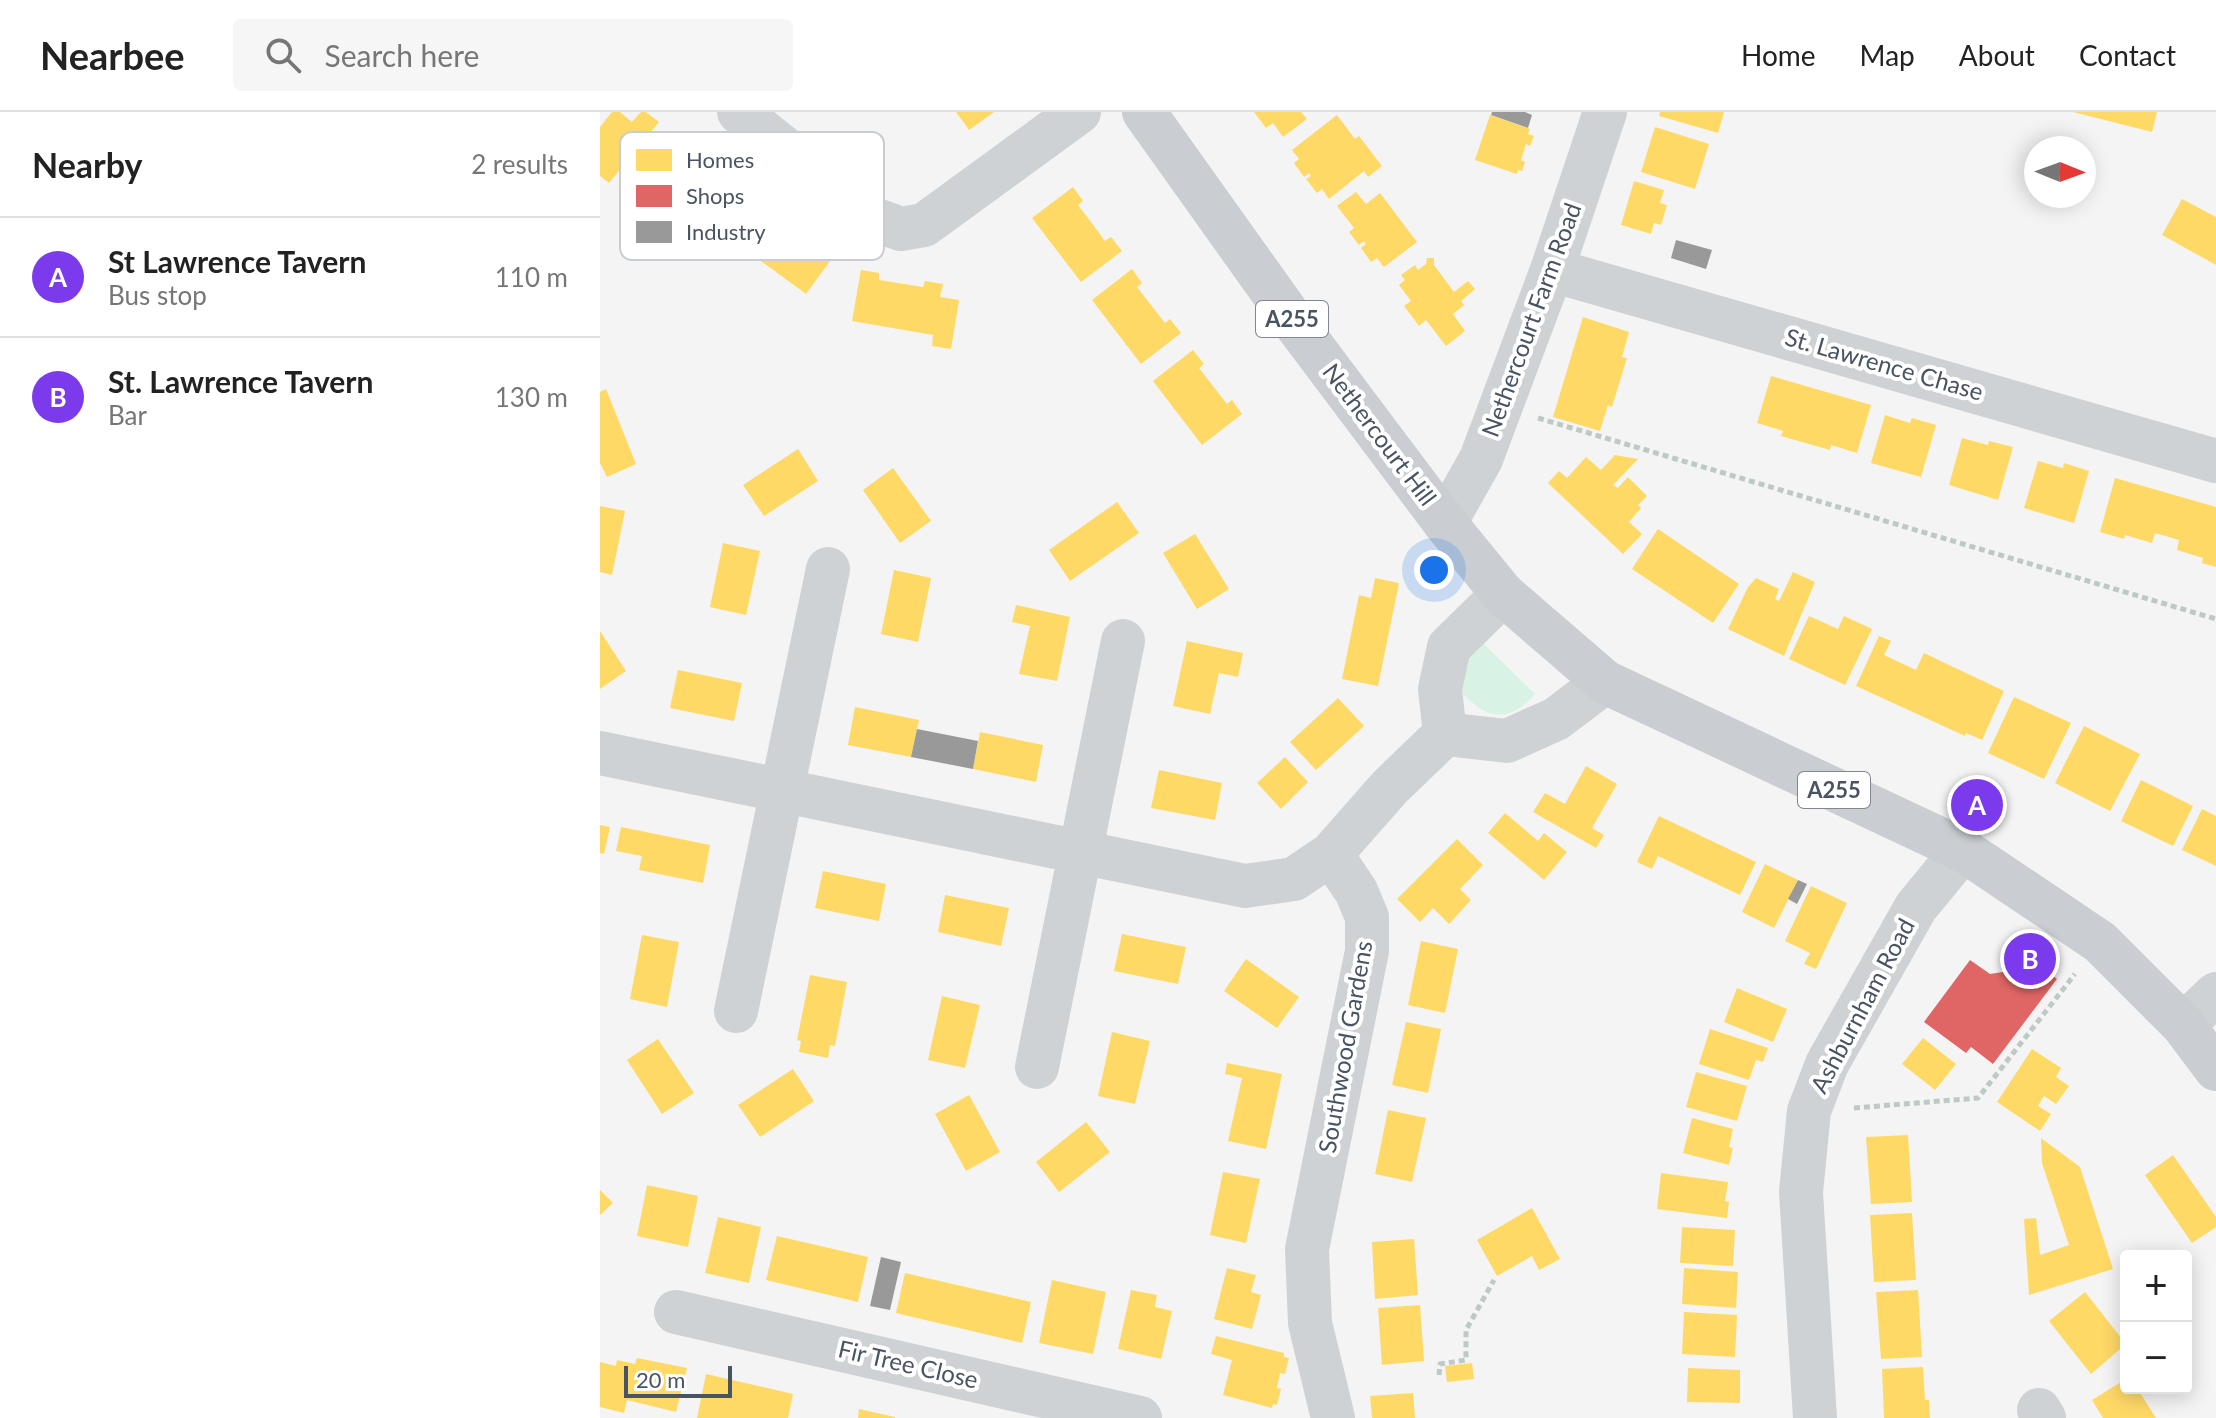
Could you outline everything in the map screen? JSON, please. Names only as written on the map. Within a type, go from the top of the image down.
[{"type":"main road","name":"Nethercourt Hill","points":[[1144,112],[1288,314],[1445,523]]},
{"type":"main road","name":"A255","points":[[1445,523],[1503,594],[1605,682],[1963,850],[2100,942],[2183,1025],[2216,1069]]},
{"type":"street","points":[[739,112],[764,132]]},
{"type":"street","points":[[884,223],[901,229],[924,225],[1079,112]]},
{"type":"street","name":"Nethercourt Farm Road","points":[[1445,523],[1481,459],[1552,270],[1605,112]]},
{"type":"street","name":"St. Lawrence Chase","points":[[1552,270],[2216,461]]},
{"type":"street","points":[[736,1011],[828,569]]},
{"type":"street","points":[[1445,734],[1440,689],[1449,647],[1503,594]]},
{"type":"street","points":[[1037,1067],[1123,641]]},
{"type":"street","points":[[1445,734],[1507,741],[1556,719],[1605,682]]},
{"type":"street","points":[[600,753],[1245,886],[1294,879],[1331,854],[1390,787],[1445,734]]},
{"type":"street","name":"Ashburnham Road","points":[[1815,1418],[1801,1192],[1809,1111],[1827,1064],[1916,907],[1963,850]]},
{"type":"street","name":"Southwood Gardens","points":[[1331,854],[1356,891],[1367,917],[1367,951],[1307,1249],[1310,1323],[1333,1418]]},
{"type":"street","points":[[2183,1025],[2216,994]]},
{"type":"street","name":"Fir Tree Close","points":[[676,1312],[1140,1418]]},
{"type":"path","points":[[1501,407],[2216,619]]},
{"type":"path","points":[[1809,1111],[1978,1098],[2100,942]]},
{"type":"path","points":[[1439,1375],[1440,1364],[1466,1360],[1466,1330],[1494,1280]]},
{"type":"green space","points":[[1482,642],[1535,694],[1515,711],[1506,714],[1487,712],[1459,689],[1465,653]]},
{"type":"building: Homes","points":[[612,112],[620,112],[632,122],[641,112],[646,112],[659,122],[651,132],[620,132],[620,170],[609,183],[600,176],[600,127]]},
{"type":"building: Homes","points":[[956,112],[994,112],[969,130]]},
{"type":"building: Homes","points":[[1254,112],[1301,112],[1307,119],[1283,137],[1273,123],[1266,128]]},
{"type":"building: Homes","points":[[1660,112],[1724,112],[1718,133],[1659,116]]},
{"type":"building: Homes","points":[[2073,112],[2157,112],[2152,132]]},
{"type":"building: Homes","points":[[1337,115],[1355,139],[1359,136],[1382,166],[1368,177],[1364,171],[1329,199],[1322,189],[1317,193],[1306,179],[1311,176],[1309,173],[1304,177],[1294,163],[1299,159],[1292,150]]},
{"type":"building: Homes","points":[[1490,115],[1530,129],[1528,134],[1534,136],[1530,146],[1526,144],[1521,160],[1525,162],[1522,171],[1518,170],[1517,174],[1475,160]]},
{"type":"building: Homes","points":[[1655,127],[1709,144],[1695,189],[1641,172]]},
{"type":"building: Homes","points":[[1634,181],[1664,190],[1660,203],[1667,205],[1661,225],[1654,223],[1651,234],[1621,225]]},
{"type":"building: Homes","points":[[1073,187],[1083,201],[1078,205],[1105,241],[1111,237],[1122,251],[1081,282],[1032,218]]},
{"type":"building: Homes","points":[[1356,192],[1366,204],[1380,193],[1417,242],[1384,267],[1377,258],[1371,262],[1361,248],[1366,244],[1364,241],[1359,245],[1349,232],[1354,228],[1337,206]]},
{"type":"building: Homes","points":[[2182,199],[2216,217],[2216,265],[2162,235]]},
{"type":"building: Homes","points":[[1427,258],[1434,258],[1434,265],[1454,292],[1468,281],[1475,289],[1461,301],[1464,305],[1453,314],[1465,331],[1446,346],[1426,320],[1419,326],[1404,306],[1411,301],[1399,285],[1405,280],[1401,275],[1415,265],[1418,270],[1426,264]]},
{"type":"building: Homes","points":[[760,260],[831,260],[806,294]]},
{"type":"building: Homes","points":[[1132,269],[1142,283],[1137,287],[1165,323],[1170,319],[1181,333],[1141,364],[1092,300]]},
{"type":"building: Homes","points":[[861,270],[879,273],[879,280],[923,287],[925,281],[943,284],[940,297],[959,300],[951,349],[932,346],[933,335],[852,321]]},
{"type":"building: Homes","points":[[1583,317],[1629,332],[1622,357],[1627,358],[1612,407],[1608,405],[1600,431],[1553,417]]},
{"type":"building: Homes","points":[[1193,350],[1204,364],[1199,368],[1227,404],[1232,400],[1242,414],[1202,445],[1153,381]]},
{"type":"building: Homes","points":[[1771,376],[1871,405],[1857,453],[1831,445],[1830,450],[1781,436],[1783,431],[1757,423]]},
{"type":"building: Homes","points":[[606,389],[636,464],[607,477],[600,463],[600,392]]},
{"type":"building: Homes","points":[[1885,415],[1910,423],[1912,418],[1936,425],[1921,477],[1871,463]]},
{"type":"building: Homes","points":[[1962,438],[2013,447],[1998,500],[1949,485]]},
{"type":"building: Homes","points":[[798,449],[818,481],[764,516],[743,485]]},
{"type":"building: Homes","points":[[1615,455],[1638,459],[1613,485],[1618,488],[1628,477],[1647,496],[1629,522],[1642,534],[1623,554],[1548,483],[1559,471],[1567,478],[1586,457],[1601,470]]},
{"type":"building: Homes","points":[[2038,461],[2063,468],[2064,463],[2089,471],[2074,523],[2024,508]]},
{"type":"building: Homes","points":[[893,468],[931,521],[900,543],[863,490]]},
{"type":"building: Homes","points":[[2115,478],[2216,507],[2216,567],[2202,563],[2203,558],[2177,550],[2179,540],[2155,533],[2152,543],[2100,532]]},
{"type":"building: Homes","points":[[1117,502],[1139,533],[1070,581],[1049,550]]},
{"type":"building: Homes","points":[[600,506],[625,511],[612,575],[600,572]]},
{"type":"building: Homes","points":[[1658,529],[1739,584],[1713,623],[1632,569]]},
{"type":"building: Homes","points":[[1195,534],[1229,589],[1197,609],[1163,553]]},
{"type":"building: Homes","points":[[723,543],[760,551],[746,615],[710,607]]},
{"type":"building: Homes","points":[[894,570],[931,578],[918,642],[881,634]]},
{"type":"building: Homes","points":[[1793,572],[1815,582],[1784,656],[1728,629],[1748,587],[1756,578],[1779,589],[1775,599],[1779,601]]},
{"type":"building: Homes","points":[[1375,578],[1399,583],[1378,686],[1342,679],[1359,595],[1371,598]]},
{"type":"building: Homes","points":[[1016,605],[1070,617],[1057,681],[1019,674],[1030,626],[1012,622]]},
{"type":"building: Homes","points":[[1809,616],[1838,629],[1844,616],[1872,629],[1845,685],[1789,659]]},
{"type":"building: Homes","points":[[600,631],[626,671],[600,689]]},
{"type":"building: Homes","points":[[1879,636],[1891,641],[1884,655],[1916,670],[1924,653],[2004,691],[1982,740],[1966,733],[1965,736],[1856,686]]},
{"type":"building: Homes","points":[[1187,641],[1243,653],[1238,677],[1219,673],[1210,714],[1173,706]]},
{"type":"building: Homes","points":[[678,670],[742,683],[734,721],[670,708]]},
{"type":"building: Homes","points":[[2014,697],[2071,723],[2044,779],[1988,753]]},
{"type":"building: Homes","points":[[1338,698],[1364,726],[1316,770],[1290,742]]},
{"type":"building: Homes","points":[[855,707],[919,720],[911,757],[848,745]]},
{"type":"building: Homes","points":[[2084,726],[2140,754],[2110,811],[2055,783]]},
{"type":"building: Homes","points":[[980,732],[1043,745],[1036,782],[973,769]]},
{"type":"building: Homes","points":[[1285,757],[1308,782],[1281,809],[1257,783]]},
{"type":"building: Homes","points":[[1586,766],[1617,784],[1592,828],[1604,835],[1596,848],[1533,812],[1545,793],[1565,804]]},
{"type":"building: Homes","points":[[1159,770],[1222,783],[1215,820],[1151,808]]},
{"type":"building: Homes","points":[[2141,780],[2193,806],[2173,846],[2121,821]]},
{"type":"building: Homes","points":[[2202,809],[2216,816],[2216,866],[2182,850]]},
{"type":"building: Homes","points":[[1505,813],[1538,841],[1544,833],[1567,852],[1544,880],[1488,833]]},
{"type":"building: Homes","points":[[1659,816],[1756,862],[1740,895],[1658,856],[1652,869],[1637,862]]},
{"type":"building: Homes","points":[[600,825],[610,827],[604,854],[600,853]]},
{"type":"building: Homes","points":[[621,827],[710,845],[703,883],[639,870],[642,856],[616,851]]},
{"type":"building: Homes","points":[[1457,839],[1483,865],[1460,889],[1471,900],[1449,924],[1433,908],[1420,922],[1397,899]]},
{"type":"building: Homes","points":[[1765,864],[1798,880],[1774,928],[1742,912]]},
{"type":"building: Homes","points":[[823,871],[886,884],[879,921],[815,908]]},
{"type":"building: Homes","points":[[1811,886],[1847,903],[1816,969],[1804,964],[1810,953],[1785,941]]},
{"type":"building: Homes","points":[[945,895],[1009,908],[1001,946],[938,932]]},
{"type":"building: Homes","points":[[1122,934],[1186,947],[1178,984],[1114,971]]},
{"type":"building: Homes","points":[[642,935],[679,942],[667,1007],[630,999]]},
{"type":"building: Homes","points":[[1421,941],[1458,949],[1445,1013],[1408,1005]]},
{"type":"building: Homes","points":[[1246,959],[1299,997],[1277,1028],[1224,991]]},
{"type":"building: Homes","points":[[810,975],[847,982],[835,1046],[830,1045],[828,1058],[799,1052],[801,1041],[797,1040]]},
{"type":"building: Homes","points":[[1737,988],[1787,1009],[1773,1042],[1724,1022]]},
{"type":"building: Homes","points":[[942,996],[980,1005],[965,1068],[928,1060]]},
{"type":"building: Homes","points":[[1406,1022],[1441,1029],[1428,1093],[1392,1085]]},
{"type":"building: Homes","points":[[1710,1029],[1768,1048],[1763,1062],[1756,1060],[1749,1080],[1699,1064]]},
{"type":"building: Homes","points":[[1112,1032],[1150,1041],[1135,1104],[1098,1096]]},
{"type":"building: Homes","points":[[1923,1038],[1956,1064],[1935,1090],[1902,1064]]},
{"type":"building: Homes","points":[[658,1039],[694,1093],[662,1114],[627,1060]]},
{"type":"building: Homes","points":[[2032,1049],[2061,1068],[2056,1077],[2069,1086],[2056,1104],[2044,1096],[2038,1106],[2051,1114],[2040,1131],[1997,1102]]},
{"type":"building: Homes","points":[[1227,1063],[1282,1074],[1266,1149],[1228,1141],[1242,1078],[1225,1074]]},
{"type":"building: Homes","points":[[793,1069],[814,1101],[760,1137],[738,1105]]},
{"type":"building: Homes","points":[[1696,1072],[1747,1086],[1737,1121],[1686,1107]]},
{"type":"building: Homes","points":[[969,1095],[1000,1152],[966,1171],[935,1114]]},
{"type":"building: Homes","points":[[1388,1110],[1426,1118],[1412,1182],[1375,1174]]},
{"type":"building: Homes","points":[[1692,1118],[1733,1129],[1729,1165],[1683,1153]]},
{"type":"building: Homes","points":[[1086,1122],[1110,1152],[1059,1192],[1036,1162]]},
{"type":"building: Homes","points":[[1908,1135],[1912,1202],[1871,1204],[1866,1137]]},
{"type":"building: Homes","points":[[2041,1138],[2080,1167],[2113,1269],[2029,1295],[2024,1219],[2036,1218],[2040,1255],[2069,1245],[2042,1163]]},
{"type":"building: Homes","points":[[2173,1155],[2216,1217],[2216,1227],[2192,1243],[2145,1175]]},
{"type":"building: Homes","points":[[1223,1172],[1260,1179],[1246,1243],[1210,1235]]},
{"type":"building: Homes","points":[[1661,1173],[1728,1182],[1725,1201],[1729,1202],[1727,1218],[1657,1209]]},
{"type":"building: Homes","points":[[647,1185],[698,1196],[688,1247],[637,1236]]},
{"type":"building: Homes","points":[[600,1190],[613,1203],[600,1215]]},
{"type":"building: Homes","points":[[1532,1208],[1560,1259],[1539,1270],[1532,1256],[1497,1276],[1477,1240]]},
{"type":"building: Homes","points":[[1912,1213],[1916,1280],[1874,1282],[1870,1215]]},
{"type":"building: Homes","points":[[718,1217],[761,1227],[749,1283],[705,1273]]},
{"type":"building: Homes","points":[[1682,1227],[1735,1230],[1733,1266],[1680,1263]]},
{"type":"building: Homes","points":[[777,1236],[868,1257],[858,1302],[766,1280]]},
{"type":"building: Homes","points":[[1414,1239],[1418,1295],[1375,1299],[1372,1242]]},
{"type":"building: Homes","points":[[1227,1268],[1256,1275],[1251,1292],[1261,1295],[1252,1329],[1214,1319]]},
{"type":"building: Homes","points":[[1684,1268],[1738,1272],[1736,1308],[1682,1304]]},
{"type":"building: Homes","points":[[905,1273],[1031,1302],[1022,1343],[896,1313]]},
{"type":"building: Homes","points":[[1052,1280],[1106,1292],[1093,1354],[1039,1343]]},
{"type":"building: Homes","points":[[1131,1290],[1157,1295],[1155,1307],[1172,1311],[1161,1359],[1118,1349]]},
{"type":"building: Homes","points":[[1918,1290],[1922,1357],[1881,1359],[1876,1292]]},
{"type":"building: Homes","points":[[2085,1292],[2120,1336],[2120,1349],[2091,1374],[2049,1321]]},
{"type":"building: Homes","points":[[1420,1305],[1424,1361],[1382,1365],[1378,1308]]},
{"type":"building: Homes","points":[[1684,1312],[1737,1315],[1735,1357],[1682,1354]]},
{"type":"building: Homes","points":[[1216,1336],[1284,1353],[1284,1357],[1289,1358],[1285,1374],[1280,1373],[1277,1388],[1281,1389],[1277,1405],[1273,1404],[1272,1408],[1223,1395],[1232,1360],[1211,1354]]},
{"type":"building: Homes","points":[[637,1358],[687,1368],[676,1412],[627,1400],[624,1413],[600,1407],[600,1362],[616,1366],[617,1360],[635,1364]]},
{"type":"building: Homes","points":[[1472,1363],[1474,1379],[1447,1382],[1445,1366]]},
{"type":"building: Homes","points":[[1923,1367],[1925,1400],[1929,1400],[1930,1418],[1884,1418],[1882,1369]]},
{"type":"building: Homes","points":[[1688,1368],[1740,1370],[1740,1403],[1687,1402]]},
{"type":"building: Homes","points":[[706,1374],[793,1394],[788,1418],[697,1418]]},
{"type":"building: Homes","points":[[2120,1383],[2120,1394],[2141,1394],[2156,1418],[2103,1418],[2092,1400]]},
{"type":"building: Homes","points":[[1413,1393],[1415,1418],[1372,1418],[1370,1396]]},
{"type":"building: Homes","points":[[859,1409],[895,1417],[895,1418],[858,1418]]},
{"type":"building: Shops","points":[[2023,953],[2057,979],[1993,1064],[1971,1047],[1966,1053],[1924,1022],[1970,960],[1990,974],[2009,971]]},
{"type":"building: Industry","points":[[1492,112],[1525,112],[1532,115],[1528,128],[1491,115]]},
{"type":"building: Industry","points":[[1676,240],[1712,250],[1706,269],[1671,258]]},
{"type":"building: Industry","points":[[917,729],[978,741],[973,769],[911,757]]},
{"type":"building: Industry","points":[[1798,880],[1807,884],[1797,904],[1788,899]]},
{"type":"building: Industry","points":[[881,1257],[901,1262],[890,1310],[870,1306]]},
{"type":"place","name":"St Lawrence Tavern","points":[[1977,805]]},
{"type":"place","name":"St. Lawrence Tavern","points":[[2030,959]]}]
